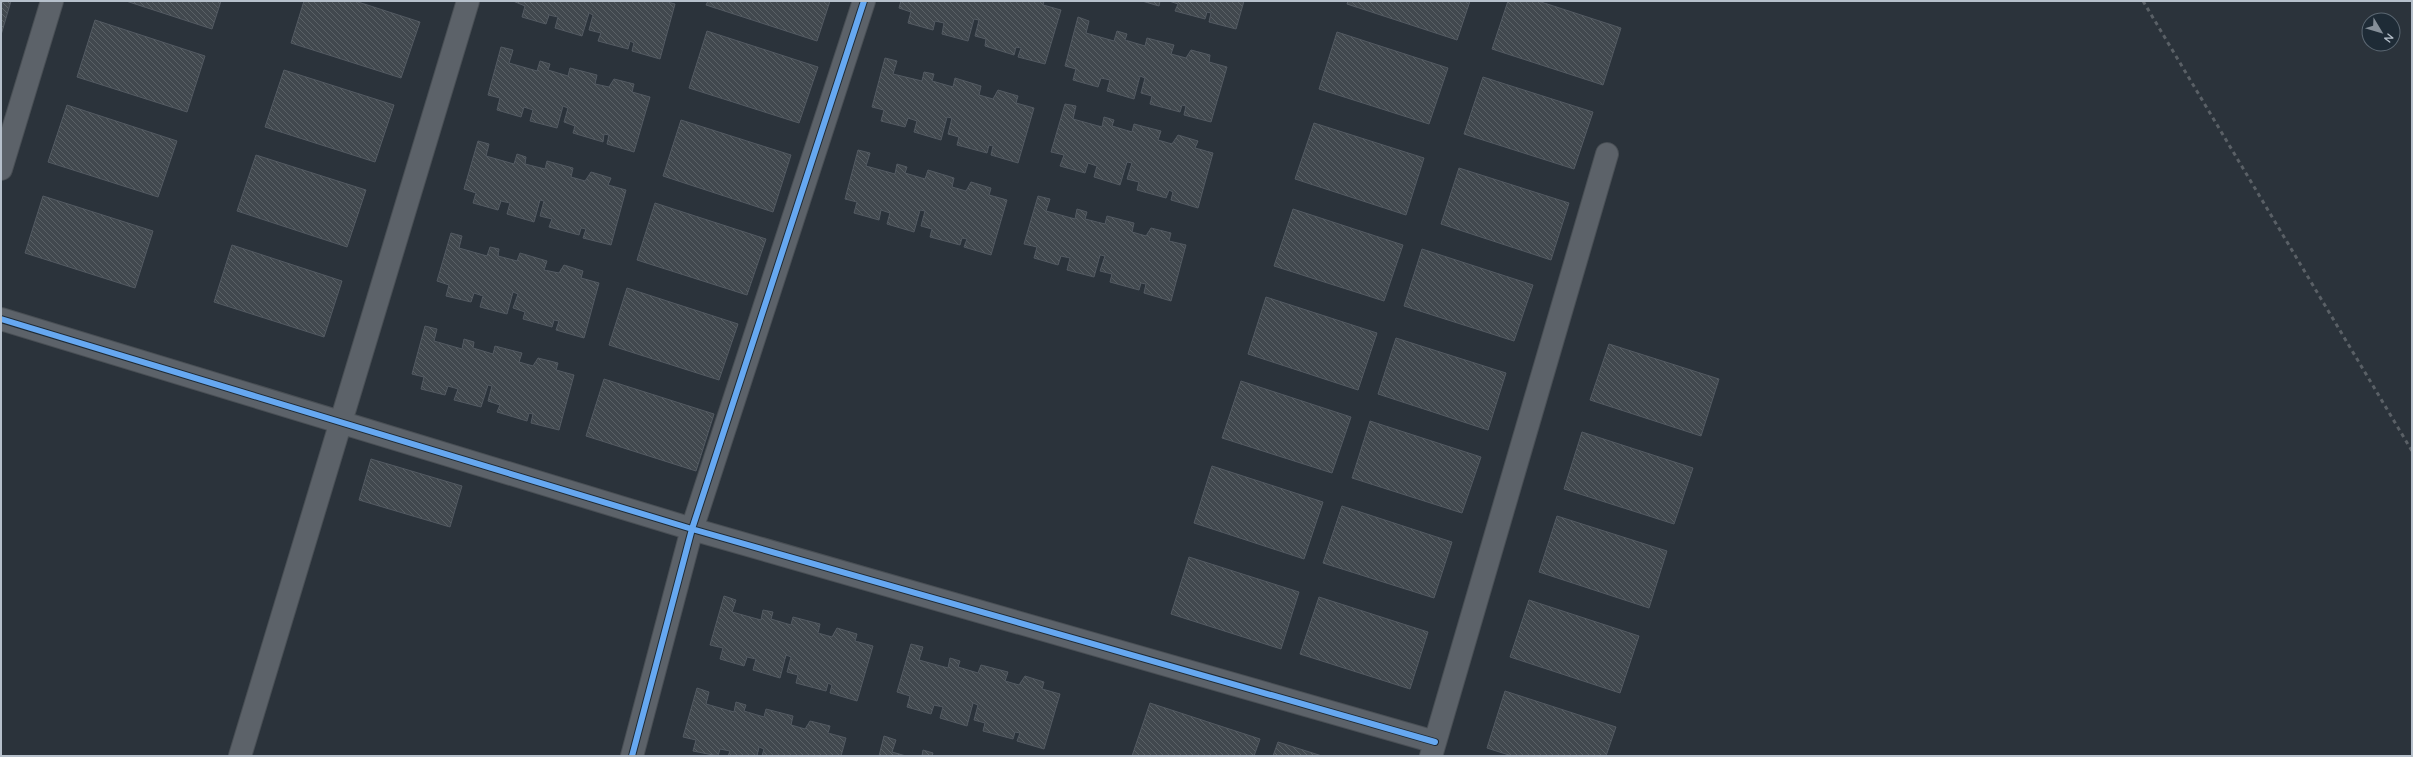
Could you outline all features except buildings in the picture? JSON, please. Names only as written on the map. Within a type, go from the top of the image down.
[{"type":"street","points":[[1,168],[52,1]]},
{"type":"street","points":[[240,756],[468,1]]},
{"type":"street","points":[[632,756],[692,529],[864,1]]},
{"type":"street","points":[[1,319],[692,529],[1433,749],[1607,154]]},
{"type":"railway","points":[[2143,1],[2412,451]]},
{"type":"cycle path","points":[[632,756],[692,529],[864,1]]},
{"type":"cycle path","points":[[1,319],[692,529],[1435,742]]}]
